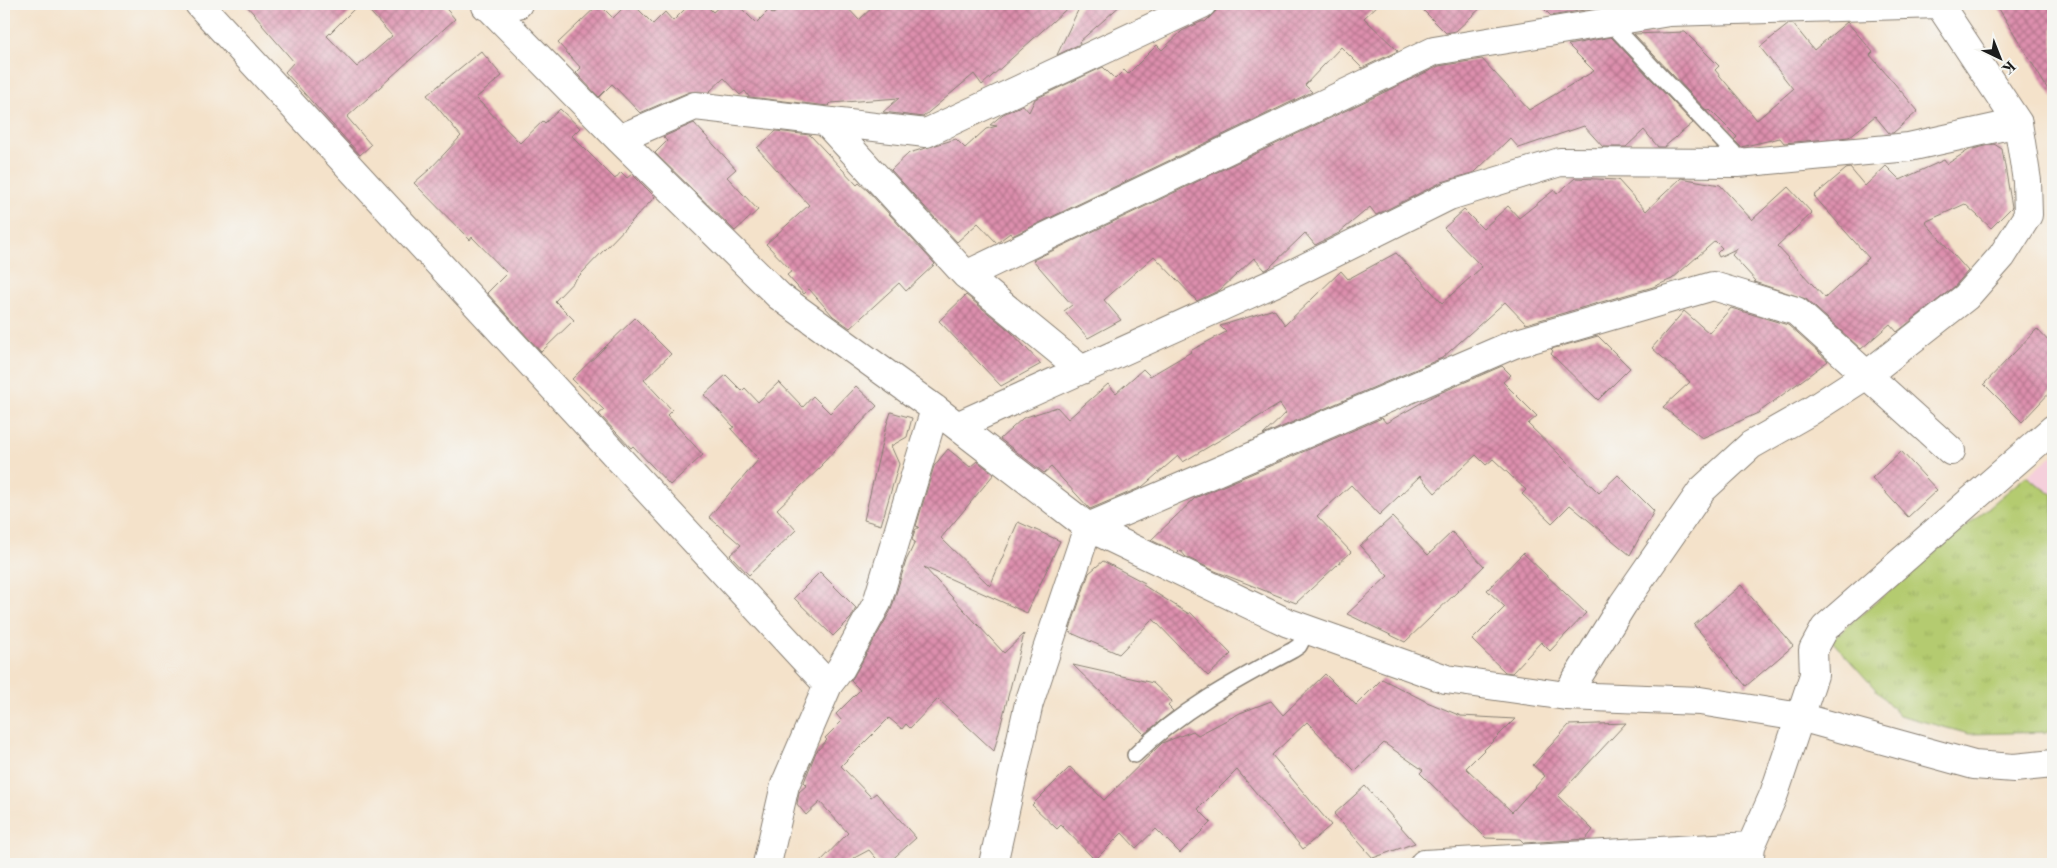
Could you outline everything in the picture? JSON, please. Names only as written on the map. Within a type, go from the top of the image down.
[{"type":"street","points":[[199,4],[828,685]]},
{"type":"street","points":[[486,5],[518,4]]},
{"type":"street","points":[[619,139],[695,106],[926,133],[1202,4]]},
{"type":"street","points":[[966,275],[1434,51],[1669,12],[1939,4],[2018,123],[2028,181],[2028,215],[2002,256],[1966,297],[1868,374],[1810,412],[1750,445],[1702,490],[1623,604],[1566,696]]},
{"type":"street","points":[[486,5],[779,296],[935,409],[1088,527],[1286,622],[1446,679],[1566,696],[1700,701],[1800,717],[1974,765],[2014,768],[2053,764]]},
{"type":"street","points":[[826,122],[966,275],[1082,370]]},
{"type":"street","points":[[957,426],[1276,282],[1449,196],[1560,162],[1738,163],[1909,147],[2018,123]]},
{"type":"street","points":[[993,864],[1028,703],[1088,527],[1514,344],[1713,286],[1796,311],[1952,451]]},
{"type":"street","points":[[767,864],[784,785],[828,685],[841,668],[877,603],[935,409]]},
{"type":"street","points":[[1424,864],[1750,855],[1774,794],[1814,675],[1813,650],[1825,628],[2053,430]]},
{"type":"lane","points":[[1614,21],[1619,32],[1733,152],[1738,163]]},
{"type":"lane","points":[[1135,755],[1166,726],[1184,714],[1250,673],[1299,646],[1308,629]]},
{"type":"shaded area","points":[[2053,455],[2053,495],[2026,476]]},
{"type":"green space","points":[[2026,476],[2053,495],[2053,732],[1969,734],[1899,715],[1831,640]]},
{"type":"building","points":[[245,4],[359,4],[327,36],[357,67],[392,36],[363,4],[442,4],[455,19],[347,117],[371,145],[360,155],[285,72],[294,62]]},
{"type":"building","points":[[599,4],[613,18],[627,4],[633,4],[653,24],[665,12],[673,21],[690,4],[705,4],[713,12],[722,4],[737,4],[756,23],[769,10],[773,14],[787,4],[844,4],[859,20],[876,4],[1072,4],[982,85],[974,74],[923,117],[883,112],[899,98],[831,103],[828,106],[749,97],[745,91],[740,95],[724,78],[709,92],[689,92],[640,113],[612,84],[599,97],[576,73],[581,68],[558,43]]},
{"type":"building","points":[[1081,4],[1122,4],[1079,42],[1080,44],[1057,55]]},
{"type":"building","points":[[1223,4],[1379,4],[1364,18],[1398,51],[1362,68],[1341,47],[1305,85],[1312,92],[1012,236],[1010,233],[997,243],[978,223],[957,242],[891,170],[909,153],[956,139],[965,148],[986,129],[997,126],[990,125],[1003,114],[1023,105],[1029,112],[1035,99],[1103,67],[1115,79],[1124,70],[1128,74],[1157,45],[1162,50],[1182,31],[1203,21],[1205,22]]},
{"type":"building","points":[[1417,4],[1485,4],[1456,31],[1446,33]]},
{"type":"building","points":[[1539,4],[1617,4],[1551,16]]},
{"type":"building","points":[[1996,4],[2053,4],[2053,98],[2026,53]]},
{"type":"building","points":[[1847,22],[1873,52],[1870,55],[1918,111],[1893,133],[1889,133],[1875,116],[1849,137],[1784,143],[1780,138],[1741,147],[1734,140],[1737,137],[1710,110],[1707,111],[1634,34],[1685,32],[1719,66],[1715,70],[1757,120],[1793,89],[1760,47],[1789,24],[1793,24],[1814,50]]},
{"type":"building","points":[[1611,37],[1693,123],[1664,147],[1658,147],[1644,130],[1626,147],[1603,147],[1584,126],[1519,148],[1510,138],[1475,172],[1442,182],[1376,215],[1370,207],[1339,233],[1315,245],[1305,233],[1269,268],[1265,270],[1254,258],[1220,290],[1197,301],[1154,256],[1104,300],[1121,320],[1088,338],[1064,311],[1072,305],[1033,260],[1439,66],[1482,59],[1529,110],[1594,71],[1568,45]]},
{"type":"building","points":[[481,51],[502,76],[476,98],[520,143],[543,121],[545,123],[560,109],[580,128],[572,136],[615,179],[621,172],[627,178],[632,174],[655,197],[555,301],[574,320],[541,352],[487,293],[507,273],[472,237],[470,240],[414,183],[461,136],[427,95]]},
{"type":"building","points":[[694,123],[736,169],[727,177],[758,210],[735,231],[655,153],[667,141],[663,137]]},
{"type":"building","points":[[776,131],[810,135],[857,185],[859,183],[868,191],[935,264],[906,291],[899,283],[850,328],[833,316],[809,289],[804,294],[787,275],[792,271],[766,244],[809,205],[757,148]]},
{"type":"building","points":[[1994,144],[2002,149],[2012,207],[1991,228],[1965,204],[1925,222],[1968,271],[1954,287],[1897,332],[1890,324],[1861,349],[1806,299],[1754,282],[1756,281],[1732,255],[1738,248],[1719,257],[1717,253],[1722,248],[1715,241],[1672,279],[1653,287],[1526,324],[1505,302],[1442,358],[1263,435],[1286,413],[1280,404],[1183,462],[1178,456],[1142,487],[1090,509],[1051,467],[1044,473],[1000,439],[1023,418],[1057,407],[1068,419],[1108,384],[1116,393],[1143,369],[1150,376],[1190,351],[1226,332],[1220,326],[1274,309],[1285,325],[1341,271],[1348,279],[1396,253],[1442,303],[1482,267],[1444,228],[1464,210],[1483,229],[1508,206],[1519,218],[1554,190],[1557,194],[1575,178],[1618,180],[1646,211],[1681,178],[1720,185],[1752,220],[1788,187],[1812,213],[1777,246],[1825,298],[1869,258],[1814,196],[1846,169],[1850,168],[1865,186],[1886,166],[1900,180],[1944,160],[1947,164],[1969,150]]},
{"type":"building","points":[[966,295],[1011,332],[1041,364],[1001,386],[939,321]]},
{"type":"building","points":[[1731,308],[1788,325],[1828,361],[1758,413],[1702,438],[1663,407],[1690,382],[1652,348],[1684,311],[1709,333]]},
{"type":"building","points":[[635,318],[671,354],[644,380],[672,410],[667,415],[703,455],[670,485],[599,414],[604,410],[572,379]]},
{"type":"building","points":[[2037,329],[2053,346],[2053,389],[2022,422],[1984,384]]},
{"type":"building","points":[[1598,336],[1630,368],[1598,400],[1551,354],[1553,351],[1551,349]]},
{"type":"building","points":[[1502,366],[1511,375],[1503,382],[1537,416],[1528,424],[1599,493],[1618,475],[1654,511],[1630,555],[1570,505],[1552,523],[1522,494],[1526,490],[1493,459],[1486,465],[1476,455],[1435,493],[1420,476],[1379,515],[1351,485],[1317,516],[1351,552],[1296,603],[1215,571],[1186,557],[1180,550],[1177,553],[1151,540],[1195,498],[1382,418],[1386,423],[1433,396]]},
{"type":"building","points":[[726,375],[742,391],[745,388],[758,402],[779,382],[803,407],[813,396],[830,413],[856,386],[877,406],[822,466],[777,509],[796,530],[749,575],[730,555],[741,545],[709,517],[759,459],[731,429],[734,427],[704,395]]},
{"type":"building","points":[[891,412],[912,418],[907,437],[891,446],[899,464],[881,525],[864,520]]},
{"type":"building","points":[[948,449],[970,467],[977,461],[994,474],[941,538],[990,586],[1018,522],[1060,541],[1027,613],[924,567],[1004,653],[1024,634],[994,751],[938,699],[910,728],[906,724],[902,729],[889,718],[841,766],[871,797],[876,793],[916,838],[887,864],[881,864],[869,850],[843,864],[818,864],[848,833],[820,802],[806,815],[797,804],[799,792],[807,785],[804,782],[816,752],[827,740],[825,738],[842,721],[836,714],[860,690],[851,681],[891,610],[906,561],[915,542],[912,540],[915,530],[919,527],[916,526],[934,466]]},
{"type":"building","points":[[1901,451],[1937,490],[1908,517],[1872,478]]},
{"type":"building","points":[[1392,517],[1428,555],[1452,532],[1484,566],[1405,642],[1347,614],[1388,576],[1360,546]]},
{"type":"building","points":[[1523,553],[1586,613],[1550,651],[1541,642],[1512,673],[1505,672],[1472,640],[1505,607],[1487,590]]},
{"type":"building","points":[[1103,561],[1145,583],[1143,585],[1189,614],[1190,612],[1231,654],[1208,676],[1153,619],[1119,654],[1069,632],[1089,573]]},
{"type":"building","points":[[820,572],[856,608],[851,618],[833,636],[794,598]]},
{"type":"building","points":[[1741,585],[1793,646],[1746,686],[1694,625]]},
{"type":"building","points":[[1073,665],[1153,683],[1172,701],[1168,706],[1173,711],[1144,734]]},
{"type":"building","points":[[1325,674],[1356,705],[1382,679],[1427,702],[1461,716],[1515,719],[1466,768],[1512,812],[1545,776],[1533,765],[1569,725],[1626,723],[1558,796],[1593,830],[1586,839],[1524,843],[1520,839],[1486,838],[1420,773],[1423,770],[1384,743],[1355,771],[1307,722],[1272,755],[1331,825],[1303,849],[1237,770],[1198,809],[1211,822],[1180,853],[1156,829],[1136,848],[1122,833],[1095,860],[1061,825],[1057,829],[1032,805],[1070,767],[1104,800],[1162,743],[1193,731],[1198,735],[1240,713],[1271,701],[1283,715]]},
{"type":"building","points":[[1365,786],[1415,843],[1373,858],[1334,814]]}]
